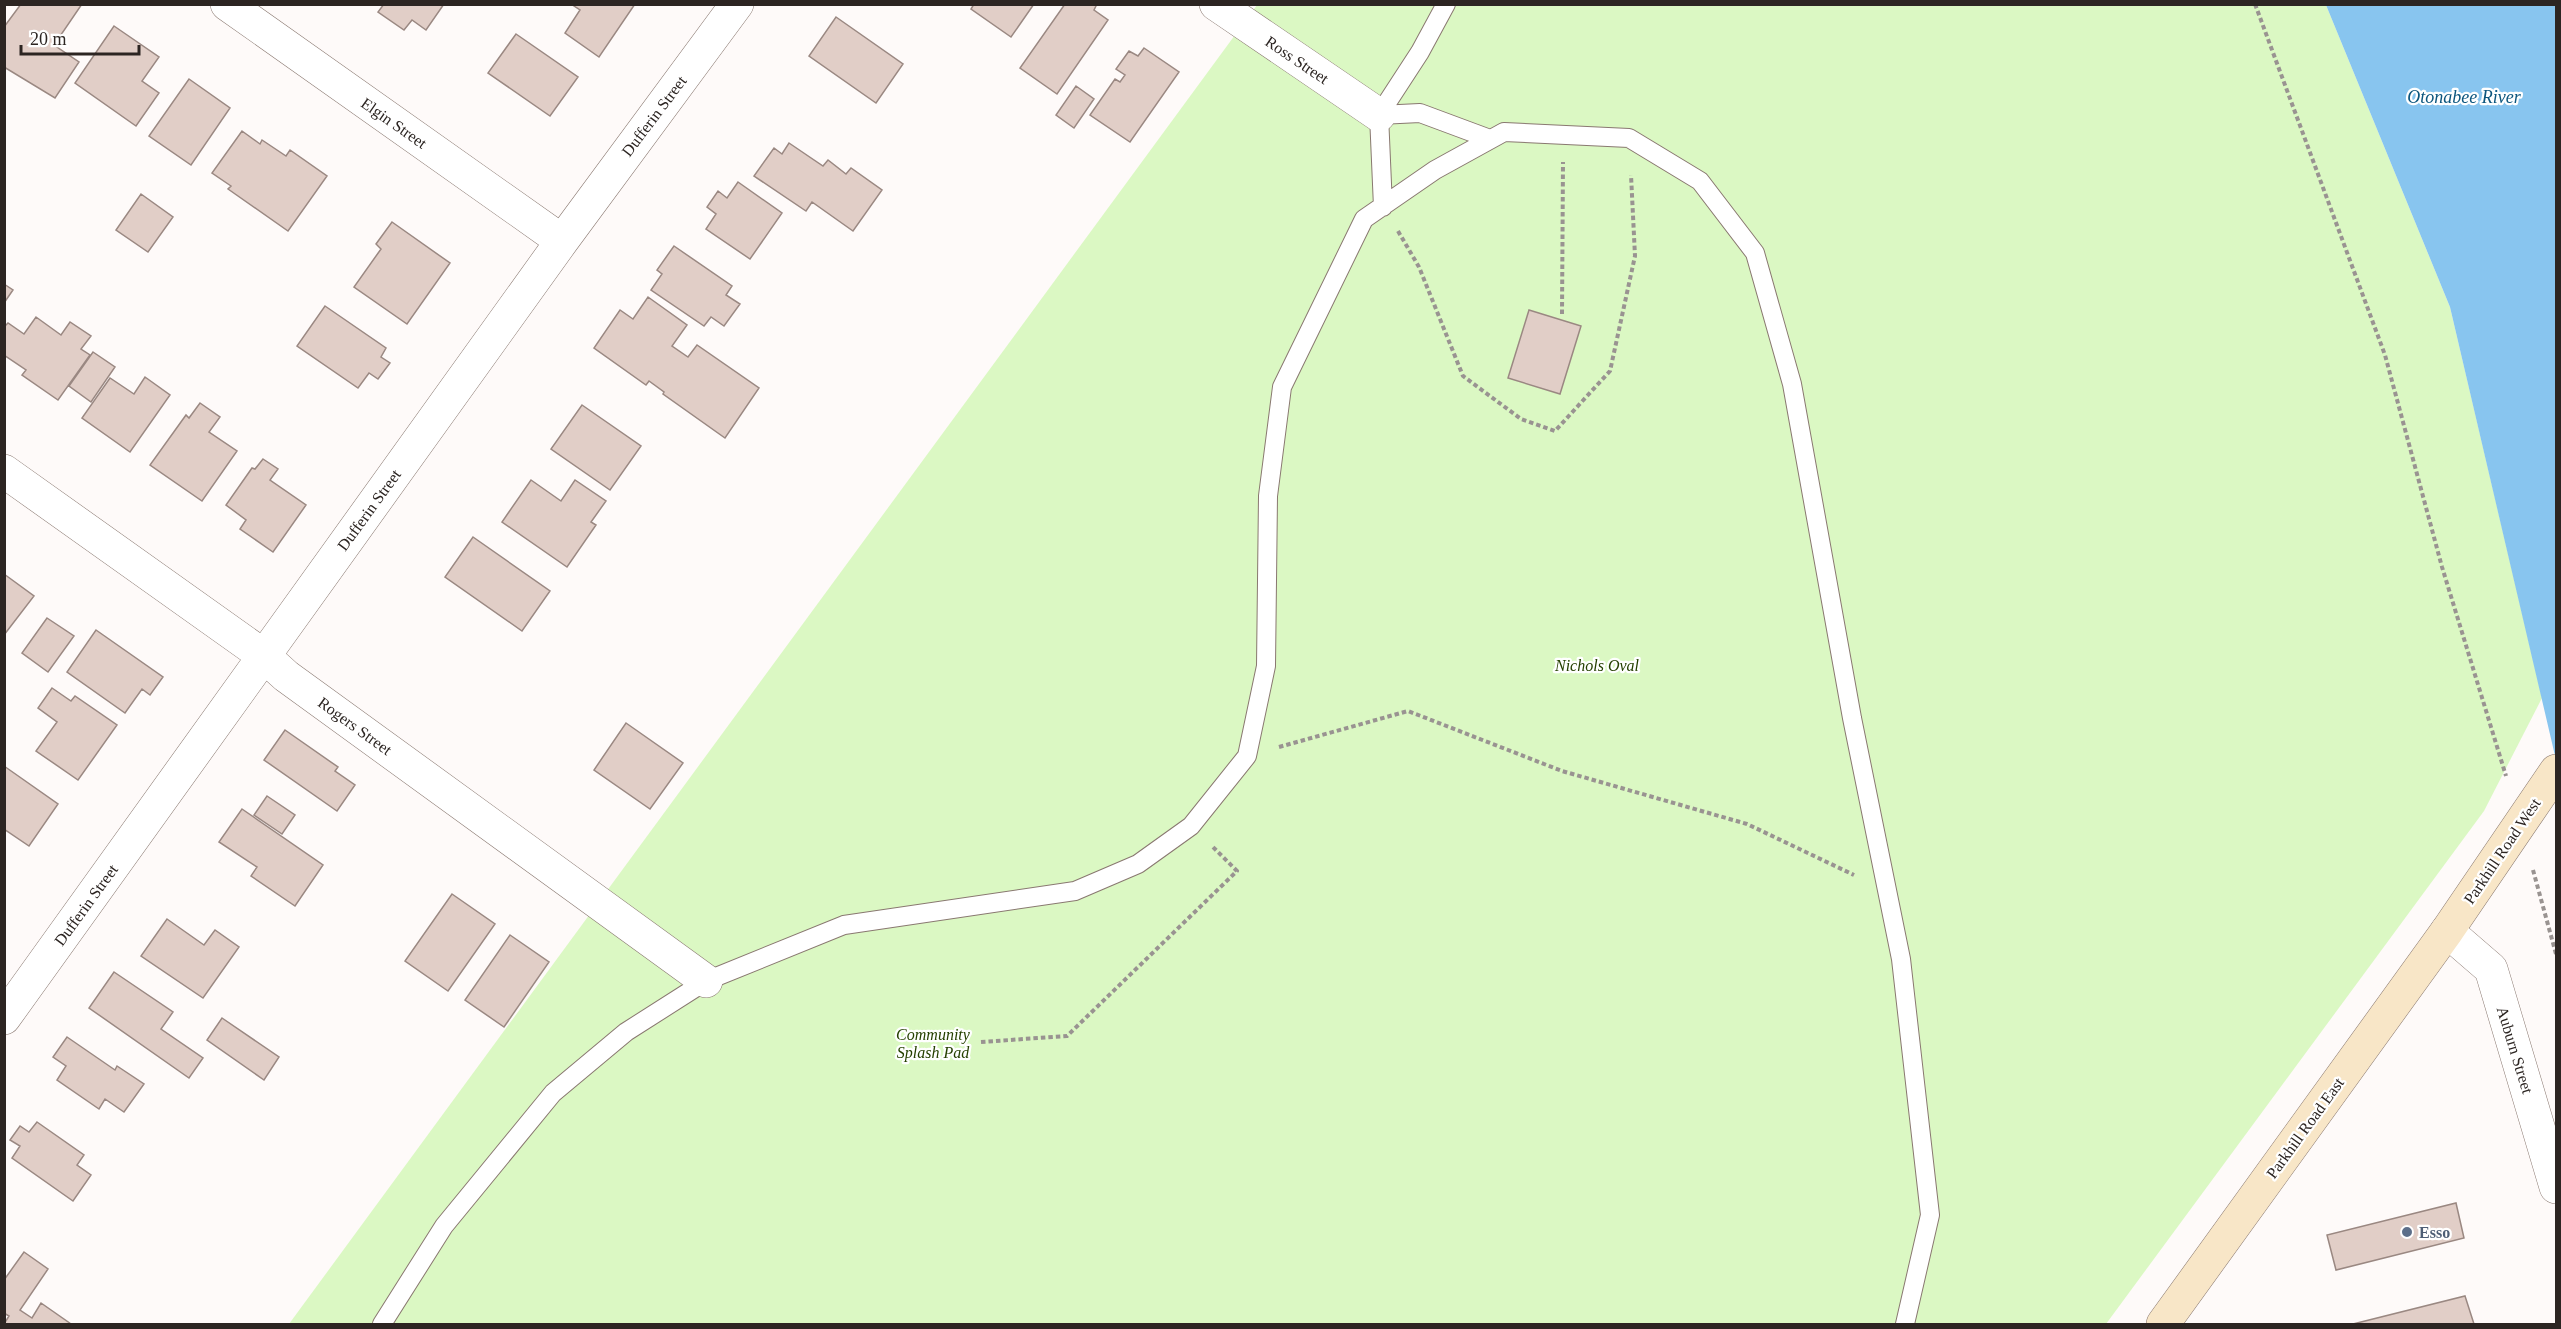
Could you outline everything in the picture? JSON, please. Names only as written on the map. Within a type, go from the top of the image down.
[{"type":"main road","name":"Parkhill Road West","points":[[2447,932],[2556,771]]},
{"type":"main road","name":"Parkhill Road East","points":[[2163,1324],[2447,932]]},
{"type":"street","name":"Elgin Street","points":[[227,4],[562,241]]},
{"type":"street","name":"Dufferin Street","points":[[4,1018],[562,241],[737,4]]},
{"type":"street","name":"Ross Street","points":[[1216,4],[1379,115]]},
{"type":"street","name":"Rogers Street","points":[[4,471],[264,656],[286,676],[706,981]]},
{"type":"street","name":"Auburn Street","points":[[2447,932],[2491,969],[2556,1186]]},
{"type":"lane","points":[[1383,207],[1379,115],[1420,52],[1446,4]]},
{"type":"lane","points":[[1379,115],[1420,113],[1490,140]]},
{"type":"lane","points":[[382,1324],[444,1226],[553,1093],[626,1032],[706,981],[844,925],[1075,891],[1138,864],[1191,826],[1246,756],[1266,666],[1268,496],[1282,387],[1365,219],[1435,170],[1504,132],[1629,138],[1700,181],[1755,253],[1792,384],[1852,718],[1901,959],[1930,1215],[1905,1324]]},
{"type":"path","points":[[2255,4],[2385,355],[2442,567],[2528,814],[2556,954]]},
{"type":"path","points":[[1562,314],[1563,135]]},
{"type":"path","points":[[1383,207],[1419,267],[1463,376],[1521,419],[1555,431],[1610,371],[1635,256],[1629,138]]},
{"type":"path","points":[[1246,756],[1408,711],[1562,771],[1747,824],[1888,891]]},
{"type":"path","points":[[981,1042],[1067,1036],[1237,871],[1191,826]]},
{"type":"green space","name":"Nichols Oval","points":[[1257,5],[2326,5],[2450,307],[2542,698],[2484,811],[2106,1324],[289,1324]]},
{"type":"water","name":"Otonabee River","points":[[2326,5],[2556,5],[2556,760],[2450,307]]},
{"type":"building","points":[[21,4],[82,4],[54,45],[79,62],[55,98],[4,67],[4,27]]},
{"type":"building","points":[[384,4],[444,4],[426,30],[412,20],[404,30],[378,12]]},
{"type":"building","points":[[571,4],[635,4],[599,57],[565,33],[580,10]]},
{"type":"building","points":[[974,4],[1034,4],[1011,37],[971,9]]},
{"type":"building","points":[[1065,4],[1097,4],[1094,10],[1108,20],[1057,94],[1020,68]]},
{"type":"building","points":[[836,17],[903,64],[876,103],[809,56]]},
{"type":"building","points":[[114,26],[159,57],[142,81],[159,93],[136,126],[75,83]]},
{"type":"building","points":[[516,34],[578,77],[550,116],[488,73]]},
{"type":"building","points":[[1144,48],[1179,72],[1130,142],[1090,115],[1115,79],[1120,82],[1125,75],[1116,69],[1129,51],[1138,56]]},
{"type":"building","points":[[189,79],[230,108],[191,165],[149,136]]},
{"type":"building","points":[[1076,86],[1094,99],[1074,128],[1056,115]]},
{"type":"building","points":[[242,131],[260,144],[262,140],[286,156],[290,150],[327,176],[288,231],[228,189],[231,186],[212,173]]},
{"type":"building","points":[[789,143],[823,166],[828,160],[846,174],[851,168],[882,190],[853,231],[812,202],[806,211],[754,176],[774,148],[782,154]]},
{"type":"building","points":[[738,182],[782,213],[750,259],[706,229],[716,214],[707,207],[718,191],[727,198]]},
{"type":"building","points":[[141,194],[173,217],[148,252],[116,230]]},
{"type":"building","points":[[392,222],[450,263],[407,324],[354,287],[381,249],[376,244]]},
{"type":"building","points":[[674,246],[732,286],[726,295],[740,304],[724,326],[711,317],[704,326],[651,290],[662,274],[657,270]]},
{"type":"building","points":[[4,284],[13,290],[4,303]]},
{"type":"building","points":[[648,297],[687,325],[672,346],[688,357],[697,345],[759,388],[725,438],[663,394],[664,392],[649,381],[646,385],[594,348],[620,310],[633,319]]},
{"type":"building","points":[[325,306],[386,348],[381,357],[390,363],[378,379],[369,373],[358,388],[297,346]]},
{"type":"building","points":[[1529,310],[1581,326],[1560,394],[1508,378]]},
{"type":"building","points":[[36,317],[61,335],[70,322],[91,336],[81,349],[90,355],[58,400],[22,375],[26,370],[4,355],[4,327],[8,323],[24,334]]},
{"type":"building","points":[[93,352],[115,367],[91,402],[69,386]]},
{"type":"building","points":[[145,377],[170,395],[130,452],[82,418],[110,378],[134,394]]},
{"type":"building","points":[[200,403],[220,417],[209,432],[237,451],[202,501],[150,465],[186,415],[189,418]]},
{"type":"building","points":[[582,405],[641,446],[610,490],[551,449]]},
{"type":"building","points":[[263,459],[278,469],[270,480],[306,505],[273,552],[240,529],[246,520],[226,505],[252,468],[255,469]]},
{"type":"building","points":[[531,480],[561,501],[575,480],[606,501],[591,522],[596,525],[567,567],[502,522]]},
{"type":"building","points":[[473,537],[550,591],[522,631],[445,577]]},
{"type":"building","points":[[4,574],[34,596],[4,635]]},
{"type":"building","points":[[47,618],[74,636],[48,672],[22,653]]},
{"type":"building","points":[[96,630],[163,677],[150,695],[142,689],[125,713],[67,672]]},
{"type":"building","points":[[52,688],[71,701],[75,696],[117,725],[78,780],[36,751],[57,722],[38,708]]},
{"type":"building","points":[[626,723],[683,763],[650,809],[594,770]]},
{"type":"building","points":[[285,730],[338,767],[335,771],[355,785],[337,811],[264,760]]},
{"type":"building","points":[[4,766],[58,804],[29,846],[4,829]]},
{"type":"building","points":[[267,796],[295,815],[282,834],[254,815]]},
{"type":"building","points":[[242,809],[323,865],[295,906],[251,876],[257,867],[219,842]]},
{"type":"building","points":[[452,894],[495,924],[448,991],[405,961]]},
{"type":"building","points":[[167,919],[204,945],[215,930],[239,947],[203,998],[141,956]]},
{"type":"building","points":[[510,935],[549,962],[504,1027],[465,1000]]},
{"type":"building","points":[[114,972],[173,1012],[161,1029],[203,1058],[189,1078],[89,1008]]},
{"type":"building","points":[[222,1018],[279,1057],[264,1080],[207,1040]]},
{"type":"building","points":[[67,1037],[115,1070],[117,1066],[144,1084],[124,1112],[105,1099],[99,1109],[57,1080],[66,1066],[53,1057]]},
{"type":"building","points":[[37,1122],[84,1155],[77,1165],[91,1175],[73,1201],[12,1158],[20,1146],[10,1140],[20,1126],[29,1132]]},
{"type":"building","points":[[2456,1203],[2464,1238],[2336,1270],[2327,1235]]},
{"type":"building","points":[[24,1252],[48,1269],[20,1310],[32,1318],[41,1303],[71,1324],[4,1324],[9,1316],[4,1313],[4,1280]]},
{"type":"building","points":[[2465,1296],[2474,1324],[2353,1324]]},
{"type":"place","name":"Esso","points":[[2407,1232]]},
{"type":"park label","name":"Community Splash Pad","points":[[933,1043]]}]
